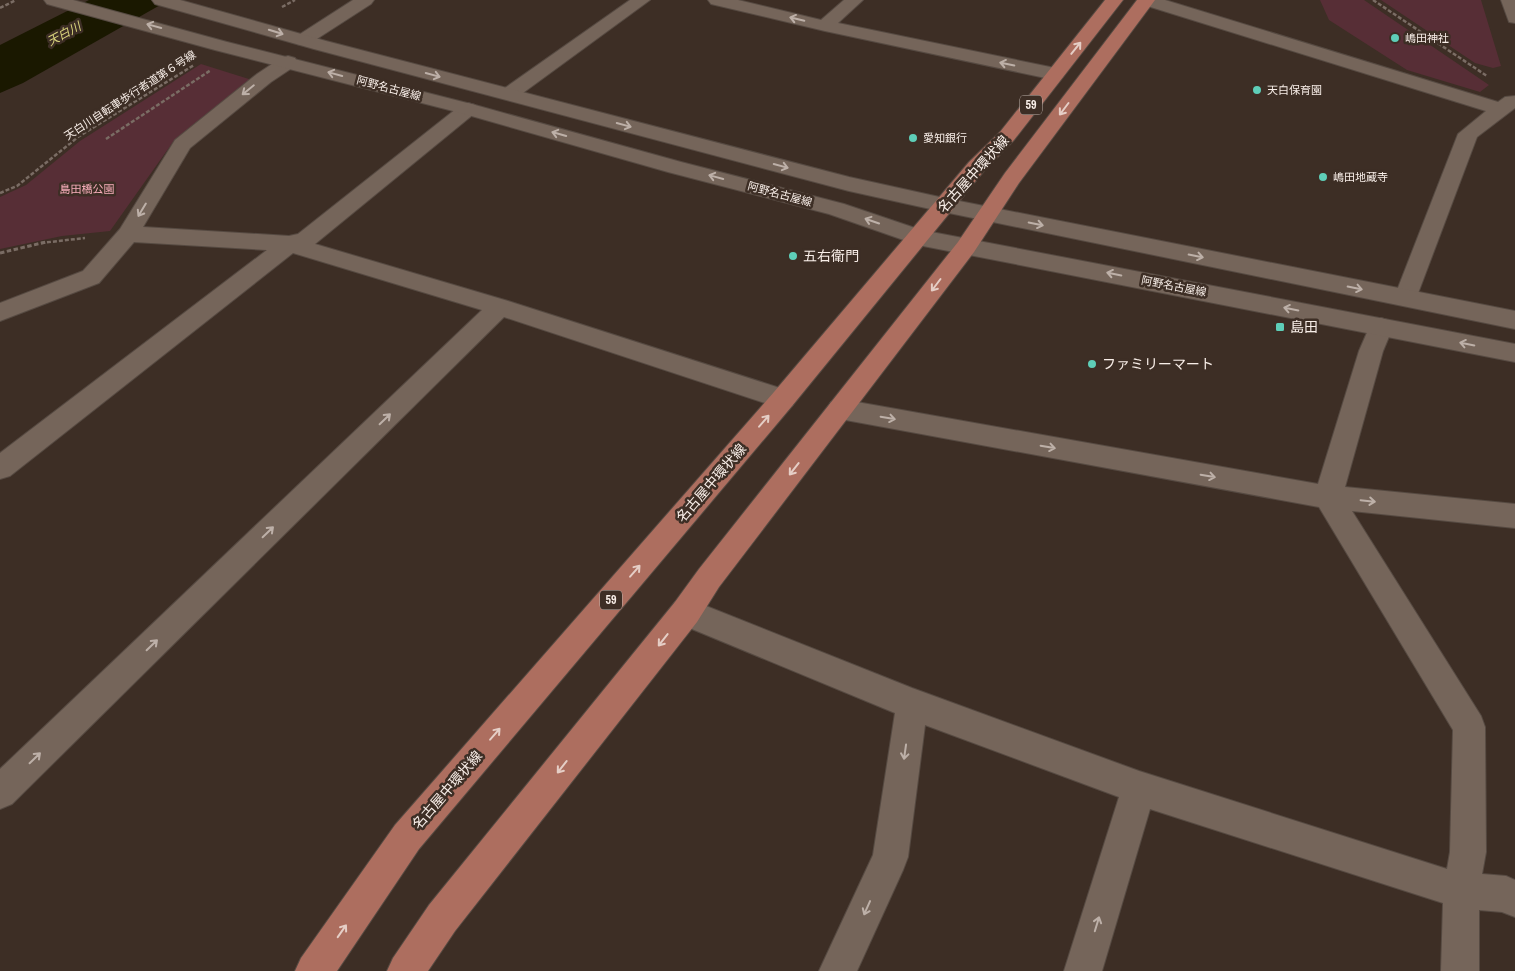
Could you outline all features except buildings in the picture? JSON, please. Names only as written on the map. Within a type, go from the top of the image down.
[{"type":"main road","name":"名古屋中環状線","points":[[314,971],[406,837],[783,399],[976,167],[1007,136],[1114,0]]},
{"type":"main road","name":"59","points":[[406,971],[442,918],[686,612],[715,571],[966,247],[1012,178],[1146,0]]},
{"type":"street","name":"阿野名古屋線","points":[[53,0],[221,46],[468,109],[675,167],[836,209],[918,237],[1515,353]]},
{"type":"street","name":"阿野名古屋線","points":[[161,0],[303,40],[849,184],[944,205],[1515,320]]},
{"type":"street","points":[[303,40],[365,0]]},
{"type":"street","points":[[509,94],[641,0]]},
{"type":"street","points":[[717,0],[825,26],[1055,74]]},
{"type":"street","points":[[825,26],[854,0]]},
{"type":"street","points":[[1146,0],[1508,104]]},
{"type":"street","points":[[1510,0],[1515,18]]},
{"type":"street","points":[[0,312],[91,277],[128,234],[182,144],[264,78],[288,62]]},
{"type":"street","points":[[1406,298],[1468,134],[1508,104]]},
{"type":"street","points":[[0,468],[290,244],[306,239],[468,109]]},
{"type":"street","points":[[128,234],[290,244],[500,307],[783,399]]},
{"type":"street","points":[[0,792],[500,307]]},
{"type":"street","points":[[1381,327],[1371,351],[1328,497],[1469,727],[1468,852],[1461,891],[1460,971]]},
{"type":"street","points":[[840,409],[1328,497],[1515,516]]},
{"type":"street","points":[[686,612],[912,704],[1139,788],[1461,891],[1506,894],[1515,899]]},
{"type":"street","points":[[838,971],[890,856],[912,704]]},
{"type":"street","points":[[1083,971],[1139,788]]},
{"type":"path","points":[[0,8],[16,0]]},
{"type":"path","points":[[1373,0],[1491,78]]},
{"type":"path","name":"天白川自転車歩行者道第６号線","points":[[0,193],[17,186],[78,137],[221,46]]},
{"type":"path","points":[[106,139],[212,70]]},
{"type":"path","points":[[0,253],[52,241],[128,234]]},
{"type":"green space","points":[[1320,0],[1364,0],[1489,85],[1480,92],[1407,70],[1329,20]]},
{"type":"green space","points":[[1381,0],[1481,0],[1501,66],[1493,68],[1475,63]]},
{"type":"green space","name":"島田橋公園","points":[[201,64],[252,80],[173,142],[110,231],[62,236],[0,249],[0,197],[26,185],[80,141]]},
{"type":"water","name":"天白川","points":[[89,0],[169,0],[23,83],[0,93],[0,45]]},
{"type":"place","name":"嶋田神社","points":[[1395,38]]},
{"type":"place","name":"天白保育園","points":[[1257,90]]},
{"type":"place","name":"愛知銀行","points":[[913,138]]},
{"type":"place","name":"嶋田地蔵寺","points":[[1323,177]]},
{"type":"place","name":"五右衛門","points":[[793,256]]},
{"type":"place","name":"島田","points":[[1280,327]]},
{"type":"place","name":"ファミリーマート","points":[[1092,364]]}]
